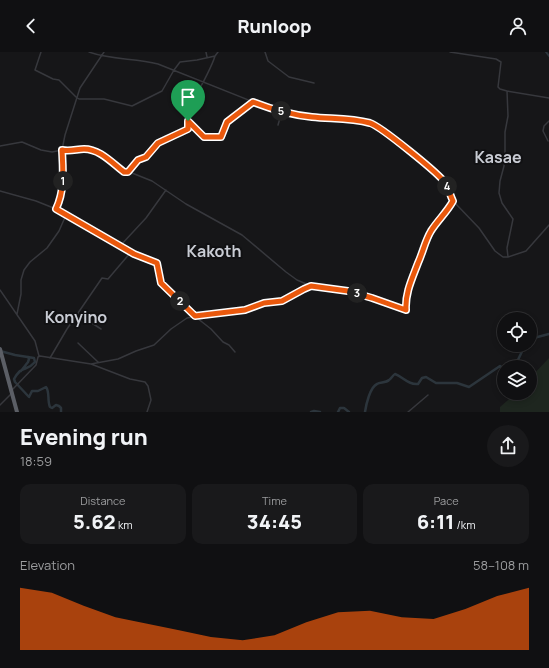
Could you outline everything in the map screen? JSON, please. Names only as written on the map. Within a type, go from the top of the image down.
[{"type":"highway","points":[[1,351],[17,412]]},
{"type":"street","points":[[41,52],[35,70],[52,79],[59,80],[79,99],[104,99],[132,106],[162,91],[180,62],[214,56]]},
{"type":"street","points":[[89,52],[101,56],[143,60],[166,67],[282,112],[312,117],[346,119],[375,125],[424,163],[444,181],[453,201],[479,228],[496,251],[503,257],[522,253],[529,249],[549,225]]},
{"type":"street","points":[[56,209],[62,189],[62,150],[76,97],[83,83],[104,52]]},
{"type":"street","points":[[206,52],[208,57]]},
{"type":"street","points":[[218,52],[214,56],[196,94],[185,107],[184,112],[188,121],[204,137],[221,137],[227,122],[253,102]]},
{"type":"street","points":[[265,52],[268,61],[289,77],[314,83]]},
{"type":"street","points":[[450,52],[498,60],[502,64],[498,87],[500,89],[549,98]]},
{"type":"street","points":[[507,91],[508,120],[505,132],[506,139],[504,166],[499,188],[500,198],[513,219],[507,248],[508,257]]},
{"type":"street","points":[[278,125],[282,112]]},
{"type":"street","points":[[188,121],[188,129]]},
{"type":"street","points":[[548,141],[543,131],[544,126],[549,121]]},
{"type":"street","points":[[128,172],[138,160],[146,157],[158,143],[193,126]]},
{"type":"street","points":[[0,146],[22,142],[52,152],[85,149],[102,154],[124,172],[141,176],[166,190],[186,204],[242,235],[297,280],[311,286],[348,291],[406,310],[408,286],[419,261],[425,242],[433,228],[453,201]]},
{"type":"street","points":[[120,246],[146,218],[166,190]]},
{"type":"street","points":[[0,191],[36,201],[56,209],[131,252],[158,264],[161,283],[195,316],[211,329],[222,342],[229,345],[235,352]]},
{"type":"street","points":[[17,314],[21,294],[21,280],[24,270],[30,262],[47,248],[59,232],[66,215]]},
{"type":"street","points":[[50,358],[102,278],[108,279],[131,252]]},
{"type":"street","points":[[91,364],[118,359],[136,351],[151,347],[183,320],[195,316],[245,310],[264,303],[282,301],[311,286]]},
{"type":"street","points":[[0,290],[34,341],[39,356],[37,364],[0,405]]},
{"type":"street","points":[[78,314],[101,329]]},
{"type":"street","points":[[78,343],[99,363]]},
{"type":"street","points":[[39,356],[91,364],[130,379],[145,382],[148,386],[151,400],[147,412]]},
{"type":"street","points":[[408,412],[428,395]]},
{"type":"shaded area","points":[[549,358],[549,412],[500,412],[500,407],[508,400],[537,400],[537,371]]},
{"type":"waterway","points":[[546,52],[549,56]]},
{"type":"waterway","points":[[537,337],[549,334]]},
{"type":"waterway","points":[[0,351],[34,358],[35,362],[29,367],[20,371],[14,379],[15,382],[29,397],[32,391],[38,391],[46,387],[50,407],[52,408],[56,405],[59,406],[61,408],[61,412]]},
{"type":"waterway","points":[[518,360],[522,352]]},
{"type":"waterway","points":[[21,371],[28,362],[28,357]]},
{"type":"waterway","points":[[365,412],[372,389],[378,383],[388,381],[395,374],[414,384],[418,384],[422,378],[426,377],[436,383],[457,383],[469,387],[497,368]]},
{"type":"waterway","points":[[338,412],[340,408],[344,408],[349,412]]},
{"type":"waterway","points":[[311,412],[320,412]]},
{"type":"district","name":"Kasae","points":[[498,157]]},
{"type":"district","name":"Kakoth","points":[[214,251]]},
{"type":"district","name":"Konyino","points":[[76,317]]},
{"type":"route","points":[[253,102],[271,109],[306,116],[338,118],[370,123],[378,127],[424,163],[445,183],[453,201],[436,223],[425,242],[419,261],[408,286],[406,310],[341,289],[324,289],[311,286],[282,301],[264,303],[245,310],[195,316],[161,283],[157,263],[134,254],[56,209],[62,189],[62,150],[85,149],[102,154],[124,172],[128,172],[138,160],[146,157],[158,143],[188,129],[188,121],[190,121],[204,137],[221,137],[227,122],[253,102]]}]
